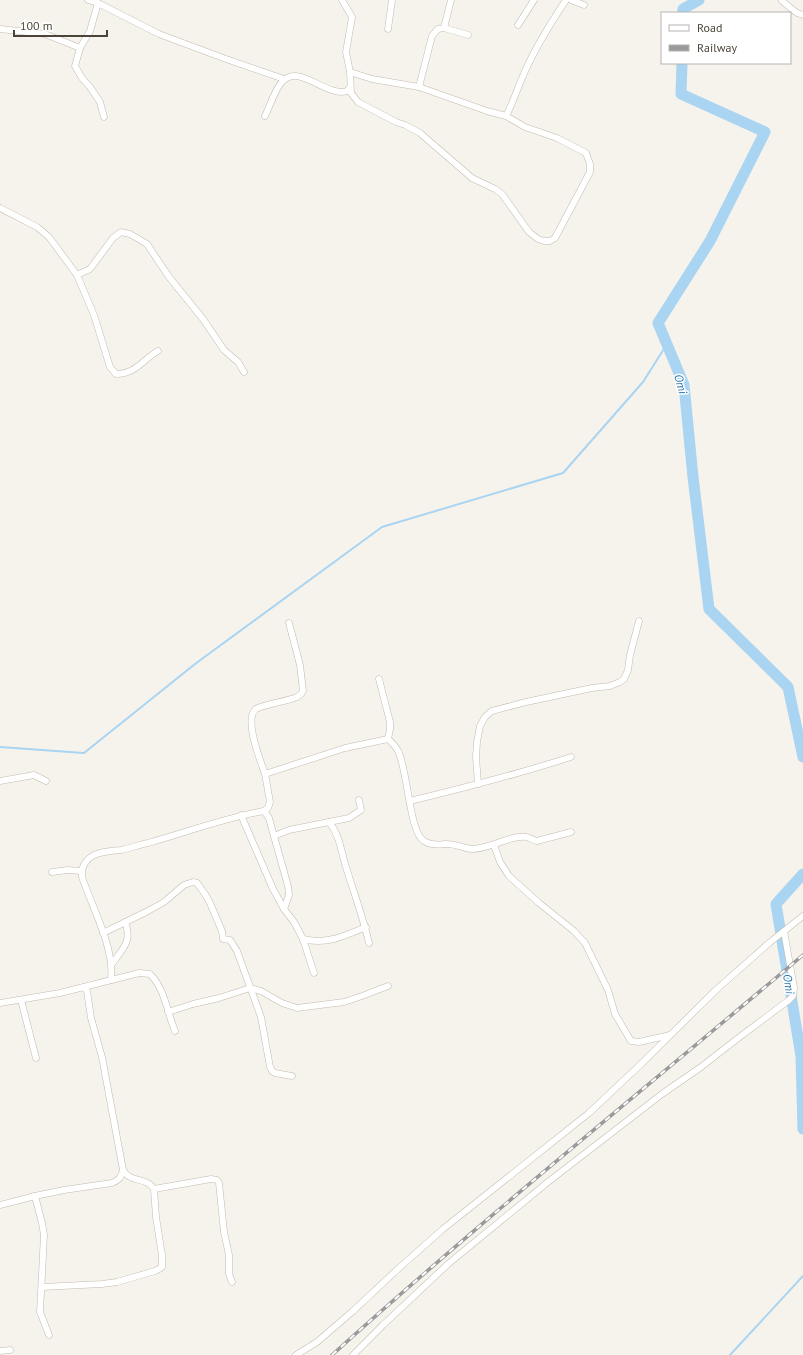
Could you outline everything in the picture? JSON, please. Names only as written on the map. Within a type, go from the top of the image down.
[{"type":"street","points":[[88,0],[98,3],[159,34],[284,79]]},
{"type":"street","points":[[342,0],[352,17],[346,52],[350,72],[350,87],[358,102],[420,133],[472,178],[502,194],[529,232],[538,239],[544,242],[555,238],[590,172],[590,164],[586,153],[557,138],[525,127],[506,116],[487,111],[419,87],[372,79],[350,72]]},
{"type":"street","points":[[388,29],[392,0]]},
{"type":"street","points":[[444,28],[451,0]]},
{"type":"street","points":[[518,25],[534,0]]},
{"type":"street","points":[[506,116],[531,58],[566,0]]},
{"type":"street","points":[[571,0],[584,5]]},
{"type":"street","points":[[782,1],[797,13],[803,15]]},
{"type":"street","points":[[98,3],[90,31],[80,48],[75,66],[100,102],[104,117]]},
{"type":"street","points":[[419,87],[432,36],[438,28],[444,28],[468,36]]},
{"type":"street","points":[[0,29],[44,34],[80,48]]},
{"type":"street","points":[[265,116],[280,84],[284,79],[290,76],[301,77],[338,92],[347,91],[350,87]]},
{"type":"street","points":[[0,208],[37,227],[49,237],[77,275],[94,315],[110,366],[116,374],[122,374],[134,370],[158,351]]},
{"type":"street","points":[[77,275],[90,269],[113,238],[121,232],[130,234],[147,244],[170,277],[203,319],[224,350],[238,362],[244,372]]},
{"type":"street","points":[[478,784],[476,757],[477,742],[480,726],[485,717],[492,711],[526,702],[592,688],[610,686],[620,682],[624,679],[628,670],[630,655],[639,621]]},
{"type":"street","points":[[112,980],[112,964],[103,933],[86,890],[81,871],[87,860],[95,855],[147,843],[193,830],[221,820],[264,811],[268,808],[270,802],[264,774],[252,734],[251,717],[256,710],[262,707],[297,697],[303,691],[298,652],[289,623]]},
{"type":"street","points":[[379,679],[390,722],[388,740]]},
{"type":"street","points":[[264,774],[346,748],[388,740]]},
{"type":"street","points":[[388,740],[399,752],[413,818],[418,834],[423,841],[429,844],[438,845],[454,844],[471,849],[494,845],[518,837],[527,837],[537,841],[571,832]]},
{"type":"street","points":[[410,801],[456,790],[570,758]]},
{"type":"street","points":[[0,780],[34,775],[46,781]]},
{"type":"street","points":[[274,836],[290,830],[349,818],[361,810],[359,800]]},
{"type":"street","points":[[264,811],[269,818],[288,886],[289,895],[284,909]]},
{"type":"street","points":[[241,815],[273,889],[303,939],[314,973]]},
{"type":"street","points":[[329,822],[336,830],[345,866],[366,927],[369,944]]},
{"type":"street","points":[[494,845],[500,862],[509,876],[539,903],[574,930],[585,943],[608,990],[615,1014],[631,1041],[640,1042],[670,1035]]},
{"type":"street","points":[[52,872],[68,870],[81,871]]},
{"type":"street","points":[[103,933],[164,902],[184,885],[193,882],[197,883],[210,903],[222,931],[223,939],[230,940],[238,951],[261,1017],[270,1067],[275,1073],[292,1076]]},
{"type":"street","points":[[296,1355],[317,1342],[443,1229],[589,1113],[717,989],[803,916]]},
{"type":"street","points":[[112,964],[129,936],[126,922]]},
{"type":"street","points":[[303,939],[326,941],[366,927]]},
{"type":"street","points":[[353,1355],[448,1264],[548,1182],[662,1094],[701,1067],[789,1000],[793,996],[794,988],[784,931]]},
{"type":"street","points":[[0,1003],[60,993],[140,973],[150,974],[155,979],[161,991],[175,1032]]},
{"type":"street","points":[[168,1012],[250,988],[262,992],[282,1003],[297,1008],[344,1002],[388,986]]},
{"type":"street","points":[[0,1205],[35,1196],[112,1183],[122,1177],[123,1170],[102,1057],[91,1018],[87,992],[84,987]]},
{"type":"street","points":[[21,1000],[36,1058]]},
{"type":"street","points":[[42,1287],[117,1282],[162,1267],[163,1263],[156,1217],[154,1189],[152,1185],[144,1181],[131,1179],[123,1170]]},
{"type":"street","points":[[154,1189],[211,1179],[217,1180],[219,1183],[224,1219],[224,1232],[229,1254],[229,1274],[232,1282]]},
{"type":"street","points":[[35,1196],[44,1235],[40,1312],[49,1335]]},
{"type":"street","points":[[0,1351],[10,1350]]},
{"type":"waterway","name":"Omi","points":[[683,12],[683,9],[699,0]]},
{"type":"waterway","name":"Omi","points":[[682,64],[681,94],[765,132],[710,241],[658,323],[684,385],[693,477],[709,609],[788,687],[803,757]]},
{"type":"waterway","points":[[0,747],[84,753],[195,664],[382,527],[563,473],[643,382],[667,344]]},
{"type":"waterway","name":"Omi","points":[[803,874],[776,904],[801,1056],[803,1129]]},
{"type":"waterway","points":[[730,1355],[803,1276]]},
{"type":"railway","points":[[332,1355],[448,1253],[803,955]]}]
